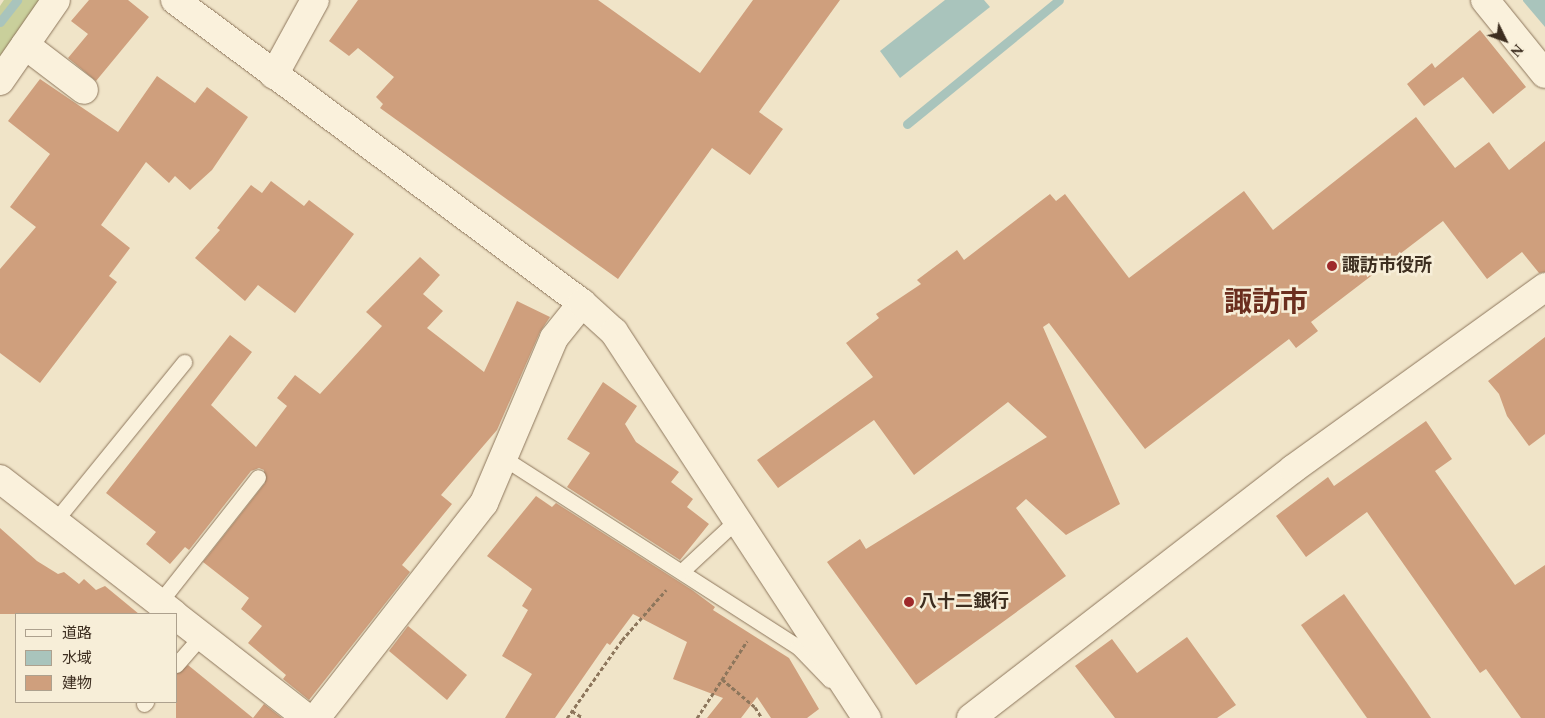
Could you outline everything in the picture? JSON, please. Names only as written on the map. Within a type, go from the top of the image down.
[{"type":"street","points":[[0,81],[56,0]]},
{"type":"street","points":[[176,0],[582,304],[614,332],[738,519],[865,717]]},
{"type":"street","points":[[274,75],[315,0]]},
{"type":"street","points":[[1485,0],[1545,74]]},
{"type":"street","points":[[25,45],[84,90]]},
{"type":"street","points":[[971,718],[1293,470],[1545,287]]},
{"type":"street","points":[[316,718],[484,503],[502,456],[554,338],[561,326],[582,304]]},
{"type":"street","points":[[0,479],[170,611]]},
{"type":"street","points":[[178,617],[307,718]]},
{"type":"lane","points":[[55,522],[184,362]]},
{"type":"lane","points":[[502,456],[798,647],[865,717]]},
{"type":"lane","points":[[170,611],[258,477]]},
{"type":"lane","points":[[682,571],[738,519]]},
{"type":"lane","points":[[178,663],[201,636]]},
{"type":"path","points":[[567,718],[622,640],[682,571]]},
{"type":"path","points":[[697,718],[760,622]]},
{"type":"path","points":[[722,679],[755,707],[762,718]]},
{"type":"path","points":[[572,711],[583,718]]},
{"type":"green space","points":[[4,0],[42,0],[0,58],[0,6]]},
{"type":"water","points":[[945,0],[984,0],[990,7],[900,78],[880,51]]},
{"type":"water","points":[[1545,0],[1545,27],[1523,1]]},
{"type":"building","points":[[89,0],[128,0],[149,17],[96,81],[68,58],[88,34],[71,21]]},
{"type":"building","points":[[358,0],[598,0],[700,73],[753,0],[840,0],[759,112],[783,129],[750,175],[712,148],[618,279],[380,108],[383,104],[376,97],[394,77],[358,48],[349,56],[329,41]]},
{"type":"building","points":[[1480,30],[1526,87],[1493,114],[1463,77],[1424,106],[1407,84],[1432,63],[1435,68]]},
{"type":"building","points":[[157,76],[195,103],[207,87],[248,117],[212,170],[190,190],[175,176],[169,183],[146,162],[101,225],[130,248],[109,276],[117,282],[40,383],[0,353],[0,269],[36,227],[10,207],[50,154],[8,121],[40,79],[118,132]]},
{"type":"building","points":[[1416,117],[1455,168],[1489,142],[1509,170],[1545,141],[1545,272],[1539,273],[1522,252],[1487,279],[1443,221],[1311,322],[1318,331],[1296,348],[1289,339],[1145,449],[1049,323],[1043,327],[1120,504],[1066,535],[1026,499],[1016,508],[1066,576],[916,685],[827,562],[860,539],[866,549],[1047,437],[1008,402],[914,475],[874,420],[778,488],[757,460],[873,377],[846,343],[879,318],[876,314],[921,284],[917,280],[957,250],[964,260],[1050,194],[1056,201],[1065,194],[1129,278],[1244,191],[1273,230]]},
{"type":"building","points":[[271,181],[304,206],[309,200],[354,234],[295,313],[258,285],[245,301],[195,258],[220,230],[217,228],[251,185],[262,193]]},
{"type":"building","points":[[420,257],[440,275],[423,294],[443,311],[427,328],[484,372],[517,301],[550,317],[540,332],[497,430],[441,495],[452,504],[402,565],[410,572],[309,700],[283,679],[286,675],[248,643],[262,626],[241,609],[249,598],[203,562],[265,483],[264,470],[259,468],[251,471],[189,550],[185,547],[170,564],[146,544],[156,532],[106,493],[230,335],[252,352],[211,405],[256,447],[287,406],[277,398],[295,375],[320,394],[382,326],[366,312]]},
{"type":"building","points":[[1545,337],[1545,434],[1529,446],[1507,416],[1499,394],[1488,381]]},
{"type":"building","points":[[603,382],[637,406],[625,424],[636,442],[679,472],[671,482],[693,499],[687,507],[709,524],[680,560],[567,487],[590,453],[567,439]]},
{"type":"building","points":[[1426,421],[1452,459],[1435,471],[1515,585],[1545,565],[1545,718],[1521,718],[1486,669],[1480,673],[1367,512],[1306,557],[1276,516],[1328,477],[1334,486]]},
{"type":"building","points":[[536,496],[552,507],[556,503],[692,590],[715,607],[713,610],[789,658],[819,709],[807,718],[771,718],[757,697],[741,718],[707,718],[723,698],[673,679],[687,642],[633,614],[610,645],[607,643],[555,718],[505,718],[532,674],[502,656],[528,610],[522,606],[532,589],[487,556]]},
{"type":"building","points":[[0,528],[37,561],[58,574],[64,572],[79,584],[84,579],[96,590],[105,586],[138,613],[15,613],[0,614]]},
{"type":"building","points":[[1344,594],[1431,718],[1367,718],[1301,625]]},
{"type":"building","points":[[408,626],[467,675],[447,700],[389,651]]},
{"type":"building","points":[[1187,637],[1236,705],[1217,718],[1115,718],[1075,666],[1112,639],[1137,673]]},
{"type":"building","points":[[188,665],[253,718],[176,718],[178,672]]},
{"type":"building","points":[[264,704],[282,718],[253,718]]},
{"type":"waterway","points":[[0,22],[17,0]]},
{"type":"waterway","points":[[907,124],[1059,0]]},
{"type":"place","name":"諏訪市役所","points":[[1332,266]]},
{"type":"place","name":"八十二銀行","points":[[909,602]]},
{"type":"district","name":"諏訪市","points":[[1266,303]]}]
